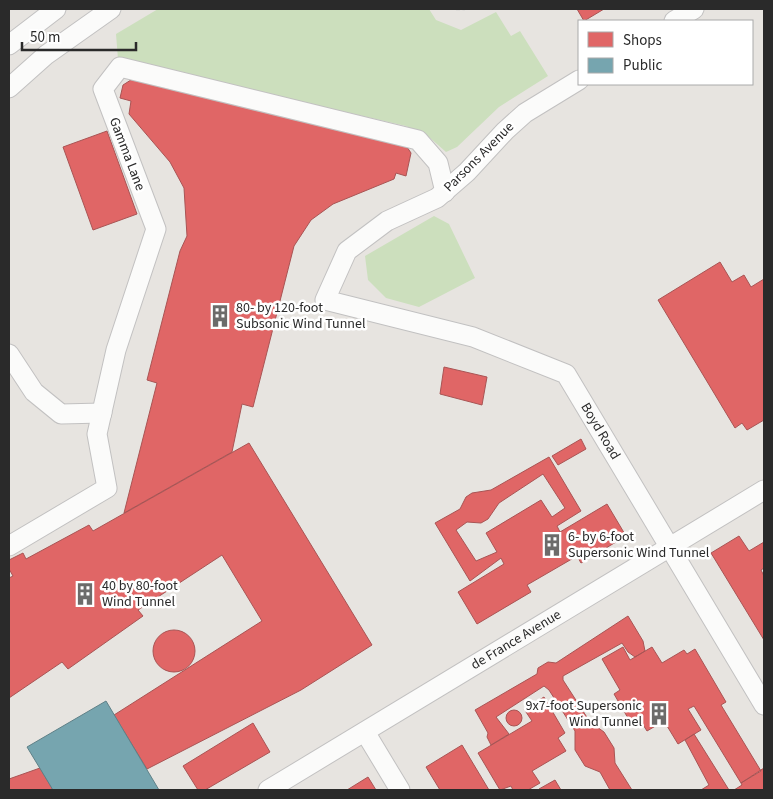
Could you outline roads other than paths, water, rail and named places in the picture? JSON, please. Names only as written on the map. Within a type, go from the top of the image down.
[{"type":"street","points":[[9,44],[56,9]]},
{"type":"street","points":[[9,88],[46,55],[111,9]]},
{"type":"street","points":[[676,20],[694,9]]},
{"type":"street","name":"Gamma Lane","points":[[9,546],[107,488],[97,434],[116,350],[156,230],[102,89],[120,68],[418,140],[438,163],[445,192]]},
{"type":"street","name":"Parsons Avenue","points":[[325,300],[347,251],[387,221],[437,198],[525,113],[578,81]]},
{"type":"street","name":"Boyd Road","points":[[325,300],[473,337],[566,374],[764,705]]},
{"type":"street","points":[[9,354],[34,392],[61,414],[102,413]]},
{"type":"street","name":"de France Avenue","points":[[268,790],[764,490]]},
{"type":"street","points":[[365,732],[400,790]]},
{"type":"place","name":"80- by 120-foot Subsonic Wind Tunnel","points":[[220,316]]},
{"type":"place","name":"6- by 6-foot Supersonic Wind Tunnel","points":[[552,545]]},
{"type":"place","name":"40 by 80-foot Wind Tunnel","points":[[85,594]]},
{"type":"place","name":"9x7-foot Supersonic Wind Tunnel","points":[[659,714]]}]
